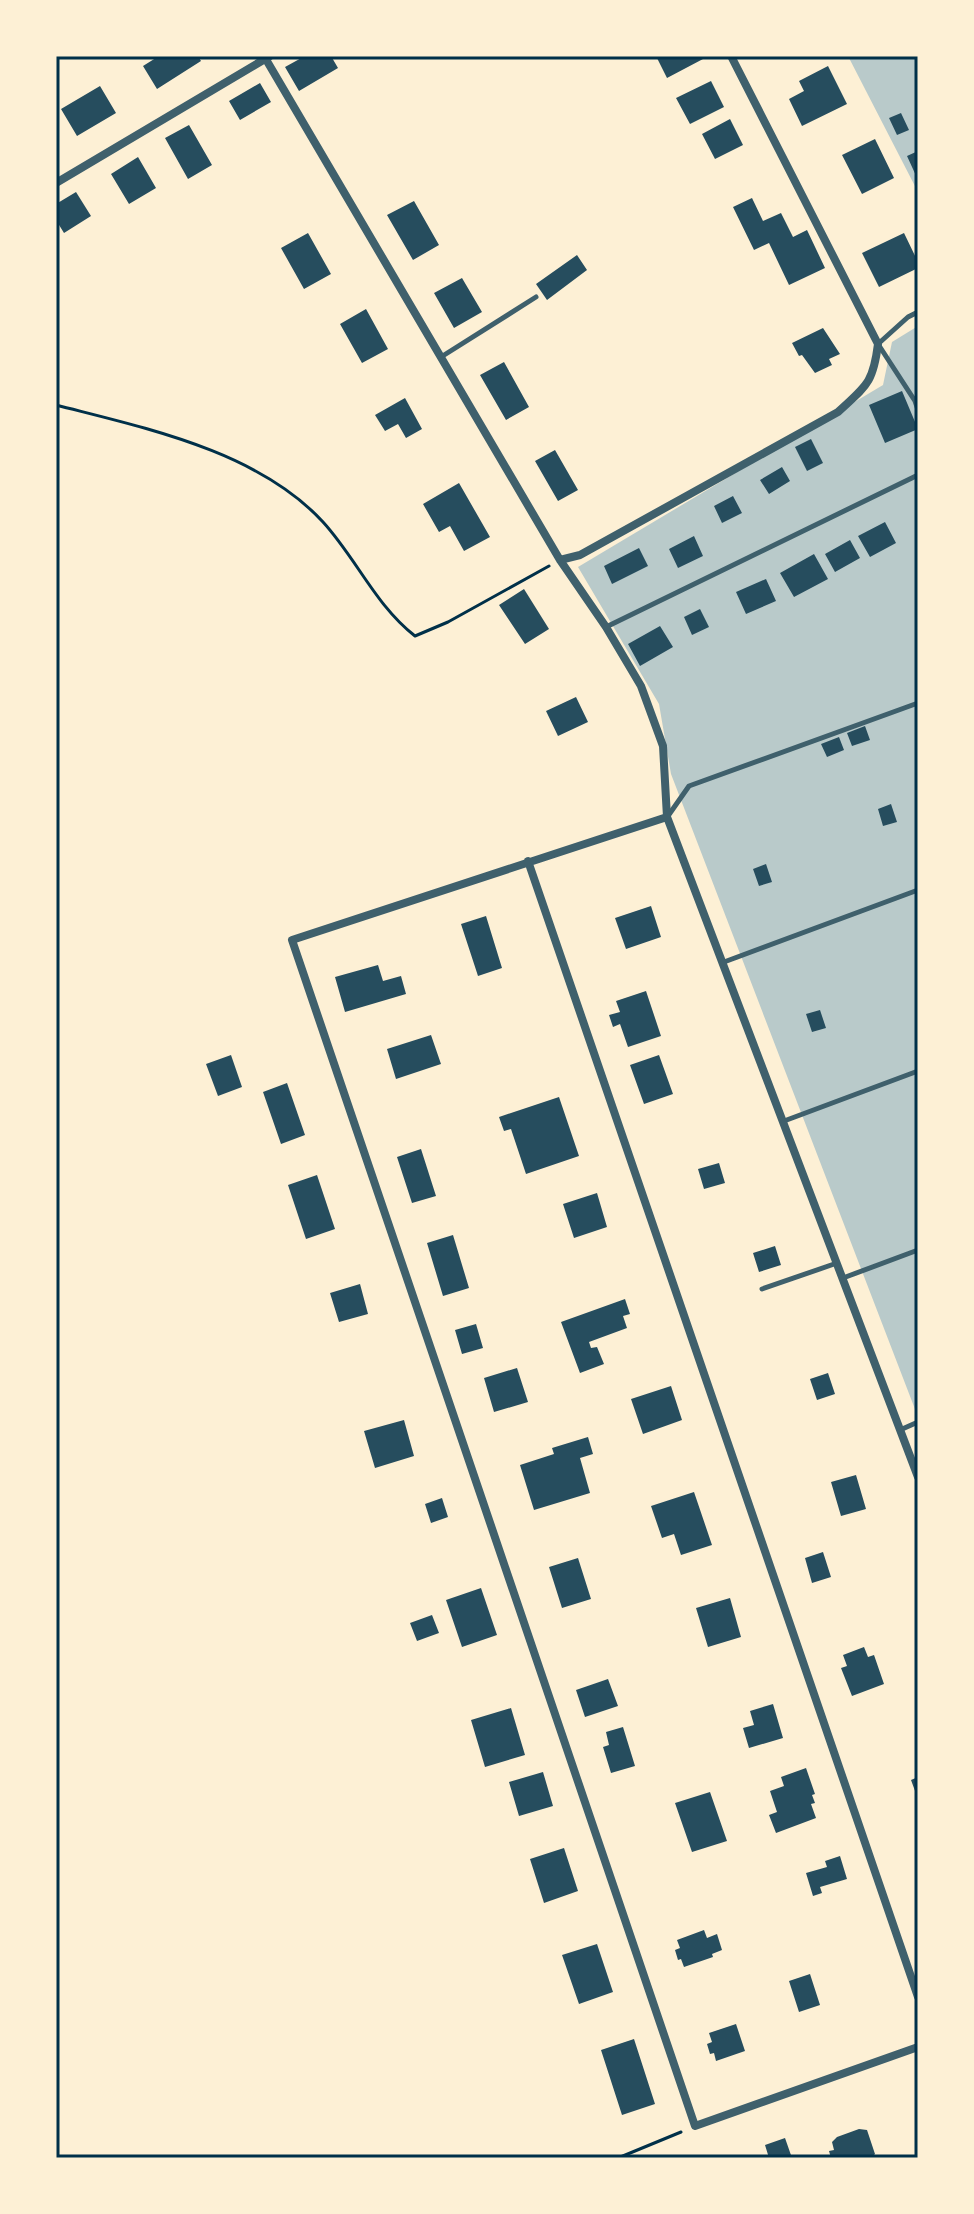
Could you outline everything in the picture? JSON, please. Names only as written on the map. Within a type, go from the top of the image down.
[{"type":"street","points":[[560,560],[580,555],[838,412],[864,388],[874,372],[878,344],[731,56]]},
{"type":"street","points":[[56,183],[267,57],[560,560],[606,627],[641,686],[663,746],[667,817],[918,1477]]},
{"type":"street","points":[[667,817],[292,940],[695,2126],[918,2047]]},
{"type":"street","points":[[528,861],[918,1997]]},
{"type":"lane","points":[[441,357],[536,297]]},
{"type":"lane","points":[[918,312],[878,344],[918,410]]},
{"type":"lane","points":[[606,627],[918,475]]},
{"type":"lane","points":[[667,817],[689,786],[918,703]]},
{"type":"lane","points":[[724,962],[918,890]]},
{"type":"lane","points":[[783,1121],[918,1071]]},
{"type":"lane","points":[[843,1278],[918,1250]]},
{"type":"lane","points":[[762,1289],[837,1263]]},
{"type":"lane","points":[[899,1430],[918,1422]]},
{"type":"path","points":[[56,405],[174,436],[229,458],[284,489],[322,521],[398,623],[415,636],[448,622],[560,560]]},
{"type":"path","points":[[618,2158],[695,2126]]},
{"type":"shaded area","points":[[848,56],[918,56],[918,192]]},
{"type":"shaded area","points":[[918,326],[918,1417],[671,774],[659,704],[578,567],[883,385],[892,342]]},
{"type":"building","points":[[159,56],[198,56],[201,61],[157,89],[143,66]]},
{"type":"building","points":[[305,56],[331,56],[338,68],[299,91],[285,67]]},
{"type":"building","points":[[656,56],[702,56],[703,59],[667,78]]},
{"type":"building","points":[[828,66],[847,104],[802,126],[789,99],[804,91],[799,81]]},
{"type":"building","points":[[711,81],[724,107],[690,124],[676,98]]},
{"type":"building","points":[[260,83],[271,102],[240,120],[229,101]]},
{"type":"building","points":[[100,86],[116,113],[77,136],[61,109]]},
{"type":"building","points":[[901,113],[909,130],[897,135],[889,118]]},
{"type":"building","points":[[730,119],[743,145],[715,159],[702,134]]},
{"type":"building","points":[[189,125],[212,165],[188,179],[165,138]]},
{"type":"building","points":[[875,139],[894,178],[862,194],[842,155]]},
{"type":"building","points":[[918,151],[918,180],[907,156]]},
{"type":"building","points":[[138,157],[156,188],[129,204],[111,174]]},
{"type":"building","points":[[76,192],[91,216],[64,233],[56,220],[56,204]]},
{"type":"building","points":[[752,198],[763,221],[781,213],[793,237],[807,230],[825,268],[789,285],[769,243],[754,250],[733,207]]},
{"type":"building","points":[[414,201],[439,245],[413,260],[387,215]]},
{"type":"building","points":[[308,233],[331,274],[304,289],[281,248]]},
{"type":"building","points":[[904,233],[918,268],[879,287],[862,253]]},
{"type":"building","points":[[577,255],[587,270],[547,300],[536,284]]},
{"type":"building","points":[[462,278],[482,312],[454,328],[434,293]]},
{"type":"building","points":[[366,309],[388,349],[362,363],[340,324]]},
{"type":"building","points":[[823,328],[840,354],[829,359],[832,365],[815,373],[792,343]]},
{"type":"building","points":[[504,362],[529,407],[506,420],[480,375]]},
{"type":"building","points":[[902,391],[918,429],[885,443],[869,405]]},
{"type":"building","points":[[405,398],[422,429],[406,438],[398,424],[385,431],[375,415]]},
{"type":"building","points":[[811,439],[823,463],[807,471],[795,447]]},
{"type":"building","points":[[555,450],[578,490],[558,501],[535,461]]},
{"type":"building","points":[[782,467],[790,481],[769,494],[760,480]]},
{"type":"building","points":[[459,483],[490,537],[464,551],[450,526],[439,532],[423,504]]},
{"type":"building","points":[[733,496],[742,513],[722,523],[714,506]]},
{"type":"building","points":[[885,522],[896,543],[870,557],[858,536]]},
{"type":"building","points":[[694,536],[703,556],[678,568],[669,549]]},
{"type":"building","points":[[850,540],[860,558],[835,572],[825,554]]},
{"type":"building","points":[[639,548],[648,566],[612,584],[604,566]]},
{"type":"building","points":[[814,554],[828,579],[794,597],[780,573]]},
{"type":"building","points":[[766,579],[776,601],[746,614],[736,592]]},
{"type":"building","points":[[524,589],[549,629],[525,644],[499,605]]},
{"type":"building","points":[[700,609],[709,627],[692,635],[684,617]]},
{"type":"building","points":[[660,626],[673,647],[640,666],[628,644]]},
{"type":"building","points":[[576,697],[588,722],[558,736],[546,711]]},
{"type":"building","points":[[865,726],[870,740],[852,746],[847,733]]},
{"type":"building","points":[[839,737],[844,750],[827,757],[821,744]]},
{"type":"building","points":[[891,804],[897,822],[883,826],[878,809]]},
{"type":"building","points":[[766,864],[772,882],[759,886],[753,869]]},
{"type":"building","points":[[651,906],[661,937],[626,949],[615,918]]},
{"type":"building","points":[[486,916],[502,968],[478,976],[461,924]]},
{"type":"building","points":[[378,965],[383,981],[401,976],[406,994],[345,1012],[335,977]]},
{"type":"building","points":[[646,991],[661,1036],[628,1047],[620,1024],[613,1027],[609,1015],[620,1012],[616,1001]]},
{"type":"building","points":[[820,1010],[826,1028],[812,1032],[806,1014]]},
{"type":"building","points":[[431,1035],[441,1064],[396,1079],[387,1049]]},
{"type":"building","points":[[231,1055],[242,1087],[218,1096],[206,1064]]},
{"type":"building","points":[[659,1055],[673,1094],[644,1104],[630,1065]]},
{"type":"building","points":[[287,1083],[305,1135],[281,1144],[263,1092]]},
{"type":"building","points":[[559,1097],[579,1156],[526,1174],[511,1129],[504,1131],[499,1117]]},
{"type":"building","points":[[421,1149],[436,1196],[412,1203],[397,1157]]},
{"type":"building","points":[[719,1163],[725,1183],[704,1189],[698,1169]]},
{"type":"building","points":[[317,1175],[335,1229],[306,1239],[288,1185]]},
{"type":"building","points":[[597,1193],[607,1227],[574,1238],[563,1204]]},
{"type":"building","points":[[453,1235],[469,1288],[443,1296],[427,1243]]},
{"type":"building","points":[[775,1246],[781,1265],[759,1272],[753,1253]]},
{"type":"building","points":[[360,1284],[368,1314],[339,1322],[330,1293]]},
{"type":"building","points":[[625,1299],[630,1314],[623,1316],[627,1328],[589,1342],[591,1348],[597,1347],[604,1364],[580,1373],[561,1322]]},
{"type":"building","points":[[476,1324],[483,1348],[462,1354],[455,1330]]},
{"type":"building","points":[[517,1368],[528,1402],[494,1412],[484,1378]]},
{"type":"building","points":[[828,1373],[835,1394],[817,1400],[810,1379]]},
{"type":"building","points":[[671,1386],[682,1420],[643,1434],[631,1399]]},
{"type":"building","points":[[404,1420],[414,1456],[375,1468],[364,1431]]},
{"type":"building","points":[[588,1437],[593,1454],[580,1458],[590,1493],[534,1510],[520,1465],[554,1454],[552,1448]]},
{"type":"building","points":[[856,1475],[866,1509],[841,1516],[831,1482]]},
{"type":"building","points":[[694,1492],[712,1545],[681,1555],[674,1534],[662,1538],[651,1506]]},
{"type":"building","points":[[442,1498],[448,1517],[431,1523],[425,1504]]},
{"type":"building","points":[[823,1552],[831,1577],[812,1583],[805,1558]]},
{"type":"building","points":[[578,1558],[591,1599],[562,1608],[549,1567]]},
{"type":"building","points":[[481,1588],[497,1635],[462,1647],[446,1600]]},
{"type":"building","points":[[730,1598],[741,1637],[708,1647],[696,1608]]},
{"type":"building","points":[[432,1615],[439,1633],[417,1641],[410,1623]]},
{"type":"building","points":[[864,1647],[868,1657],[874,1655],[884,1684],[852,1696],[841,1668],[847,1666],[843,1655]]},
{"type":"building","points":[[608,1679],[618,1706],[585,1717],[576,1690]]},
{"type":"building","points":[[773,1704],[783,1738],[749,1748],[743,1728],[754,1725],[750,1711]]},
{"type":"building","points":[[511,1708],[525,1755],[485,1767],[471,1720]]},
{"type":"building","points":[[623,1727],[635,1766],[611,1773],[603,1747],[609,1745],[606,1732]]},
{"type":"building","points":[[806,1768],[815,1794],[812,1795],[815,1803],[811,1804],[816,1818],[776,1833],[769,1815],[777,1812],[770,1791],[784,1786],[781,1777]]},
{"type":"building","points":[[543,1772],[553,1806],[519,1816],[509,1782]]},
{"type":"building","points":[[918,1777],[918,1799],[911,1780]]},
{"type":"building","points":[[710,1792],[727,1841],[692,1852],[675,1803]]},
{"type":"building","points":[[564,1848],[578,1891],[544,1903],[530,1859]]},
{"type":"building","points":[[840,1856],[847,1879],[820,1887],[822,1893],[813,1896],[806,1873],[827,1867],[825,1861]]},
{"type":"building","points":[[704,1930],[707,1938],[717,1934],[722,1950],[712,1954],[713,1957],[684,1967],[675,1950],[680,1948],[677,1940]]},
{"type":"building","points":[[597,1944],[613,1992],[579,2004],[562,1955]]},
{"type":"building","points":[[810,1974],[820,2005],[799,2012],[789,1981]]},
{"type":"building","points":[[736,2024],[745,2051],[716,2061],[707,2044],[712,2042],[709,2033]]},
{"type":"building","points":[[634,2039],[655,2104],[622,2115],[601,2050]]},
{"type":"building","points":[[859,2129],[867,2130],[875,2154],[871,2158],[831,2158],[829,2151],[834,2150],[832,2142]]},
{"type":"building","points":[[785,2138],[792,2158],[769,2158],[765,2145]]}]
